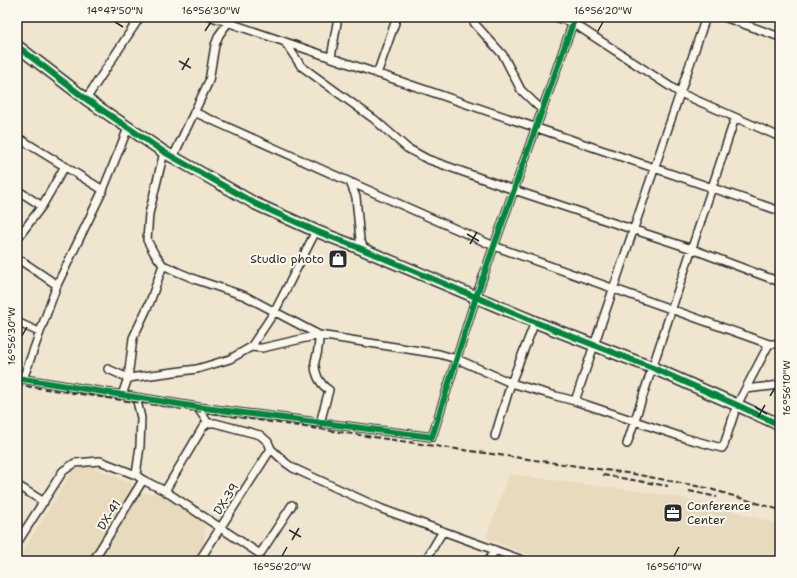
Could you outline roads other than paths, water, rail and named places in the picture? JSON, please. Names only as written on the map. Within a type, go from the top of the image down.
[{"type":"street","points":[[86,99],[140,17]]},
{"type":"street","points":[[212,17],[230,20],[285,42],[377,74],[780,211]]},
{"type":"street","points":[[331,58],[338,17]]},
{"type":"street","points":[[377,74],[397,17]]},
{"type":"street","points":[[471,17],[475,24],[503,55],[521,90],[542,110]]},
{"type":"street","points":[[555,17],[574,20],[680,93],[780,137]]},
{"type":"street","points":[[575,401],[706,17]]},
{"type":"street","points":[[724,17],[780,37]]},
{"type":"street","points":[[230,20],[219,35],[215,45],[209,81],[194,112],[168,155],[149,214],[147,240],[154,253],[163,264],[197,280],[245,296],[319,335],[439,354],[457,359],[511,383],[575,401],[685,438],[722,448],[738,405],[769,344]]},
{"type":"street","points":[[128,128],[102,190],[57,285],[40,332],[20,379],[197,407],[432,437],[476,297],[574,20]]},
{"type":"street","points":[[285,42],[301,66],[374,119],[407,148],[427,159],[514,190],[692,249],[780,282]]},
{"type":"street","points":[[17,46],[86,99],[168,155],[256,204],[316,231],[365,250],[535,322],[653,368],[780,425]]},
{"type":"street","points":[[194,112],[494,246],[769,344],[780,344]]},
{"type":"street","points":[[627,444],[735,118]]},
{"type":"street","points":[[17,137],[102,190]]},
{"type":"street","points":[[17,239],[42,206],[64,166]]},
{"type":"street","points":[[350,182],[356,197],[360,240],[365,250]]},
{"type":"street","points":[[17,190],[42,206]]},
{"type":"street","points":[[108,369],[128,378],[197,369],[230,359],[251,347],[275,311],[316,231]]},
{"type":"street","points":[[17,258],[57,285]]},
{"type":"street","points":[[122,395],[128,378],[133,338],[150,302],[163,264]]},
{"type":"street","points":[[17,322],[40,332]]},
{"type":"street","points":[[495,436],[511,383],[535,322]]},
{"type":"street","points":[[251,347],[262,348],[319,335]]},
{"type":"street","points":[[319,335],[315,363],[316,371],[320,382],[329,390],[320,423]]},
{"type":"street","points":[[746,389],[780,384]]},
{"type":"street","points":[[136,397],[141,418],[140,446],[136,475]]},
{"type":"street","points":[[197,407],[208,423]]},
{"type":"street","points":[[165,491],[203,427],[208,423],[215,423],[260,435],[268,442],[272,449],[293,468],[382,509],[525,561]]},
{"type":"street","name":"DX-39","points":[[199,561],[272,449]]},
{"type":"street","points":[[17,543],[63,471],[75,463],[100,461],[136,475],[165,491],[260,554],[292,505]]},
{"type":"street","name":"DX-41","points":[[93,561],[144,480]]},
{"type":"street","points":[[17,485],[44,502]]},
{"type":"street","points":[[425,561],[443,531]]},
{"type":"street","points":[[488,561],[495,550]]},
{"type":"railway","points":[[17,385],[634,474],[707,488],[780,510]]},
{"type":"railway","points":[[603,475],[668,486]]},
{"type":"railway","points":[[689,491],[717,497]]},
{"type":"place","name":"Studio photo","points":[[338,259]]},
{"type":"place","name":"Conference Center","points":[[673,513]]}]
